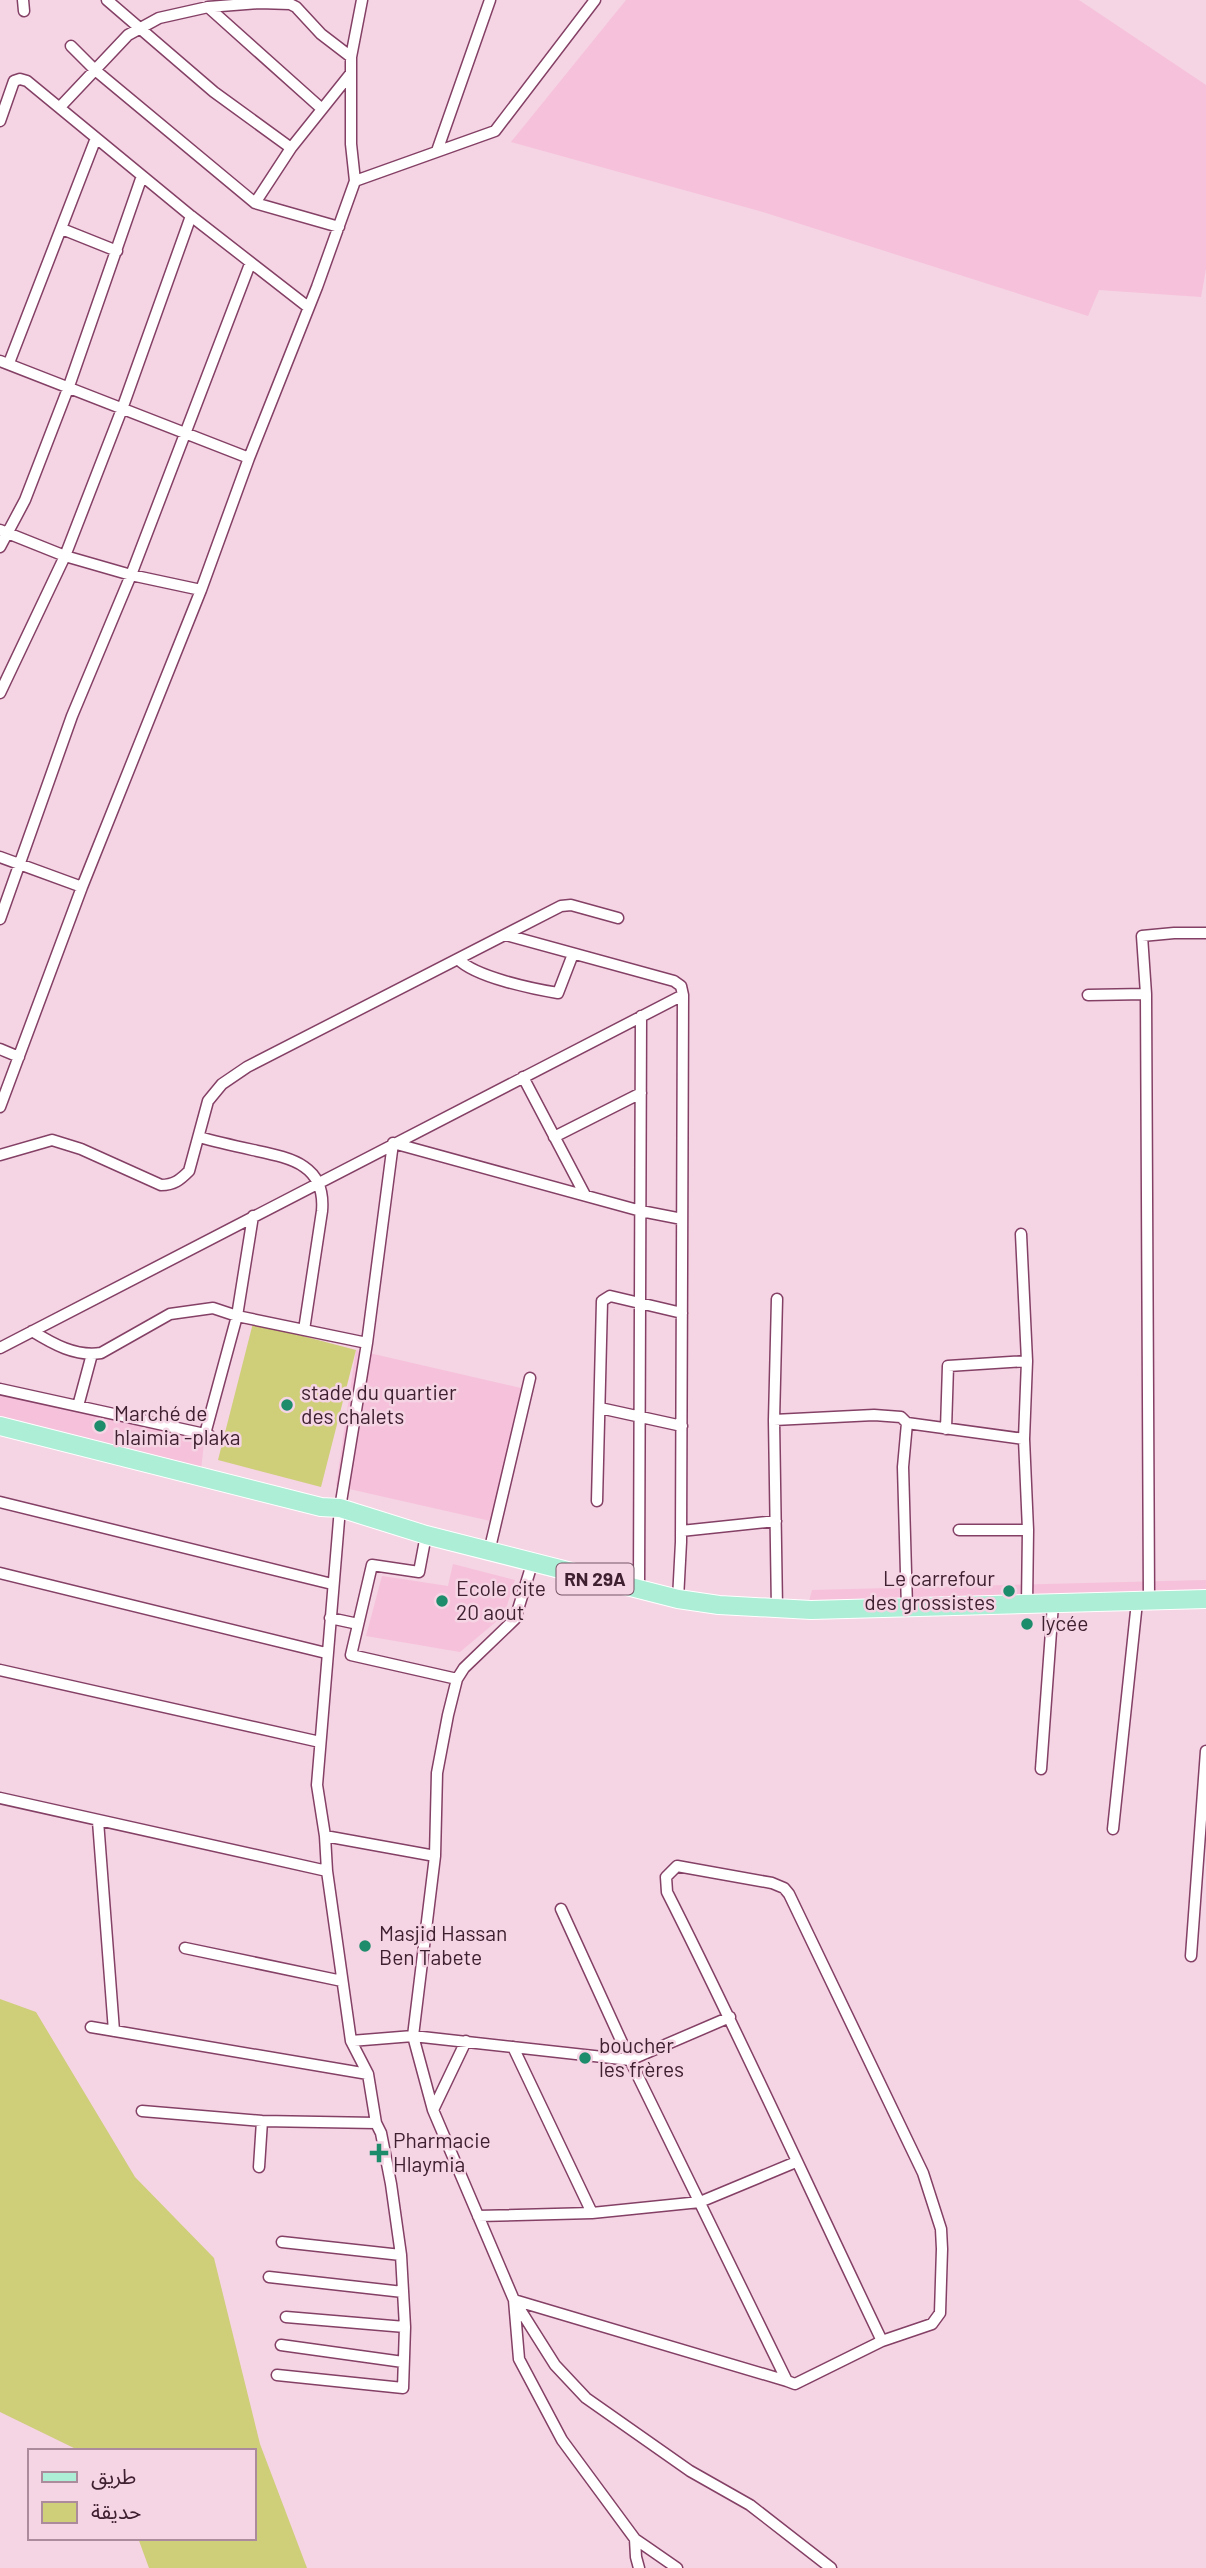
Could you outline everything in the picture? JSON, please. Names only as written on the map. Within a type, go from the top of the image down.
[{"type":"main road","name":"RN 29A","points":[[0,1426],[321,1507],[340,1508],[426,1535],[678,1600],[777,1609],[1206,1599]]},
{"type":"street","points":[[107,0],[214,92],[291,148]]},
{"type":"street","points":[[0,1108],[82,887],[201,590],[355,181],[351,144],[351,57],[362,0]]},
{"type":"street","points":[[437,151],[491,0]]},
{"type":"street","points":[[355,181],[495,131],[595,0]]},
{"type":"street","points":[[60,107],[128,35],[159,18],[208,7],[259,3],[290,4],[321,34],[351,57]]},
{"type":"street","points":[[208,7],[323,109]]},
{"type":"street","points":[[71,46],[95,70],[255,203],[339,226]]},
{"type":"street","points":[[255,203],[291,148],[351,73]]},
{"type":"street","points":[[0,121],[14,81],[27,81],[250,264],[308,307]]},
{"type":"street","points":[[96,138],[62,229],[5,362],[249,458]]},
{"type":"street","points":[[0,547],[4,532],[25,500],[69,386],[142,176]]},
{"type":"street","points":[[0,693],[65,556],[122,409],[191,216]]},
{"type":"street","points":[[62,229],[117,251]]},
{"type":"street","points":[[0,919],[72,716],[131,575],[250,264]]},
{"type":"street","points":[[4,532],[65,556],[131,575],[201,590]]},
{"type":"street","points":[[0,857],[82,887]]},
{"type":"street","points":[[0,1154],[52,1140],[81,1149],[161,1185],[171,1185],[181,1180],[189,1171],[208,1101],[222,1084],[247,1067],[561,906],[571,905],[618,918]]},
{"type":"street","points":[[1112,1829],[1143,1601],[1146,994],[1142,936],[1206,933]]},
{"type":"street","points":[[506,935],[674,981],[681,986],[682,1426],[678,1600]]},
{"type":"street","points":[[458,959],[467,968],[539,990],[558,993],[573,954]]},
{"type":"street","points":[[1087,995],[1146,994]]},
{"type":"street","points":[[0,1348],[683,995]]},
{"type":"street","points":[[639,1590],[641,1016]]},
{"type":"street","points":[[0,1049],[19,1057]]},
{"type":"street","points":[[523,1077],[585,1195]]},
{"type":"street","points":[[554,1137],[641,1093]]},
{"type":"street","points":[[199,1138],[286,1157],[303,1164],[318,1182],[323,1198],[322,1211],[304,1330]]},
{"type":"street","points":[[393,1143],[642,1211],[682,1219]]},
{"type":"street","points":[[276,2375],[403,2388],[405,2327],[401,2255],[391,2184],[381,2133],[376,2123],[368,2074],[351,2041],[317,1785],[340,1508],[367,1343],[393,1143]]},
{"type":"street","points":[[0,1389],[207,1434],[237,1316],[253,1216]]},
{"type":"street","points":[[1021,1234],[1027,1361],[1024,1439],[1028,1530],[1027,1605]]},
{"type":"street","points":[[597,1501],[602,1301],[610,1296],[682,1313]]},
{"type":"street","points":[[777,1299],[774,1420],[777,1609]]},
{"type":"street","points":[[32,1331],[64,1348],[92,1354],[101,1353],[170,1314],[212,1308],[237,1316],[367,1343]]},
{"type":"street","points":[[78,1406],[92,1354]]},
{"type":"street","points":[[946,1429],[948,1366],[1027,1361]]},
{"type":"street","points":[[489,1552],[530,1378]]},
{"type":"street","points":[[600,1408],[682,1426]]},
{"type":"street","points":[[774,1420],[874,1415],[901,1417],[907,1423],[1024,1439]]},
{"type":"street","points":[[907,1423],[903,1467],[907,1608]]},
{"type":"street","points":[[0,1502],[332,1584]]},
{"type":"street","points":[[681,1531],[776,1521]]},
{"type":"street","points":[[959,1530],[1028,1530]]},
{"type":"street","points":[[426,1535],[419,1572],[372,1564],[351,1655],[457,1679]]},
{"type":"street","points":[[532,1563],[515,1619],[475,1656],[457,1679],[438,1773],[435,1856],[413,2036],[433,2110],[514,2300],[555,2365],[586,2398],[690,2471],[750,2505],[831,2568]]},
{"type":"street","points":[[0,1573],[326,1653]]},
{"type":"street","points":[[1041,1769],[1053,1604]]},
{"type":"street","points":[[330,1618],[358,1624]]},
{"type":"street","points":[[0,1670],[320,1742]]},
{"type":"street","points":[[1191,1956],[1206,1751]]},
{"type":"street","points":[[0,1798],[327,1871]]},
{"type":"street","points":[[98,1821],[114,2031]]},
{"type":"street","points":[[325,1836],[435,1856]]},
{"type":"street","points":[[514,2300],[791,2384],[799,2383],[883,2341],[932,2323],[940,2313],[941,2230],[923,2172],[789,1894],[784,1888],[772,1883],[677,1866],[666,1877],[667,1892],[730,2017],[796,2162],[883,2341]]},
{"type":"street","points":[[561,1909],[630,2060],[787,2381]]},
{"type":"street","points":[[185,1948],[342,1981]]},
{"type":"street","points":[[351,2041],[413,2036],[630,2060],[730,2017]]},
{"type":"street","points":[[91,2027],[368,2074]]},
{"type":"street","points":[[433,2110],[466,2041]]},
{"type":"street","points":[[513,2047],[592,2213]]},
{"type":"street","points":[[142,2111],[262,2121],[376,2123]]},
{"type":"street","points":[[258,2167],[262,2121]]},
{"type":"street","points":[[478,2216],[592,2213],[700,2203],[796,2162]]},
{"type":"street","points":[[282,2242],[401,2255]]},
{"type":"street","points":[[270,2277],[403,2292]]},
{"type":"street","points":[[514,2300],[519,2359],[562,2440],[635,2539],[677,2568]]},
{"type":"street","points":[[286,2317],[405,2327]]},
{"type":"street","points":[[281,2345],[403,2362]]},
{"type":"street","points":[[635,2539],[639,2568]]},
{"type":"shaded area","points":[[626,0],[1079,0],[1206,85],[1206,269],[1201,297],[1099,290],[1088,316],[763,212],[511,142]]},
{"type":"shaded area","points":[[356,1350],[521,1388],[495,1522],[336,1486]]},
{"type":"shaded area","name":"Marché de hlaimia -plaka","points":[[0,1389],[205,1434],[201,1470],[0,1418]]},
{"type":"shaded area","name":"Ecole cite 20 aout","points":[[453,1564],[515,1580],[504,1615],[460,1652],[366,1636],[382,1576],[448,1586]]},
{"type":"shaded area","name":"Le carrefour des grossistes","points":[[1206,1580],[1206,1592],[808,1605],[812,1590]]},
{"type":"green space","name":"stade du quartier des chalets","points":[[253,1323],[356,1350],[321,1487],[218,1460]]},
{"type":"green space","points":[[0,1999],[36,2012],[135,2177],[214,2258],[260,2444],[307,2568],[149,2568],[139,2540],[256,2540],[256,2449],[76,2449],[0,2412]]},
{"type":"place","name":"stade du quartier des chalets","points":[[287,1405]]},
{"type":"place","name":"Marché de hlaimia -plaka","points":[[100,1426]]},
{"type":"place","name":"Le carrefour des grossistes","points":[[1009,1591]]},
{"type":"place","name":"Ecole cite 20 aout","points":[[442,1601]]},
{"type":"place","name":"lycée","points":[[1027,1624]]},
{"type":"place","name":"Masjid Hassan Ben Tabete","points":[[365,1946]]},
{"type":"place","name":"boucher les frères","points":[[585,2058]]},
{"type":"place","name":"Pharmacie Hlaymia","points":[[379,2153]]}]
